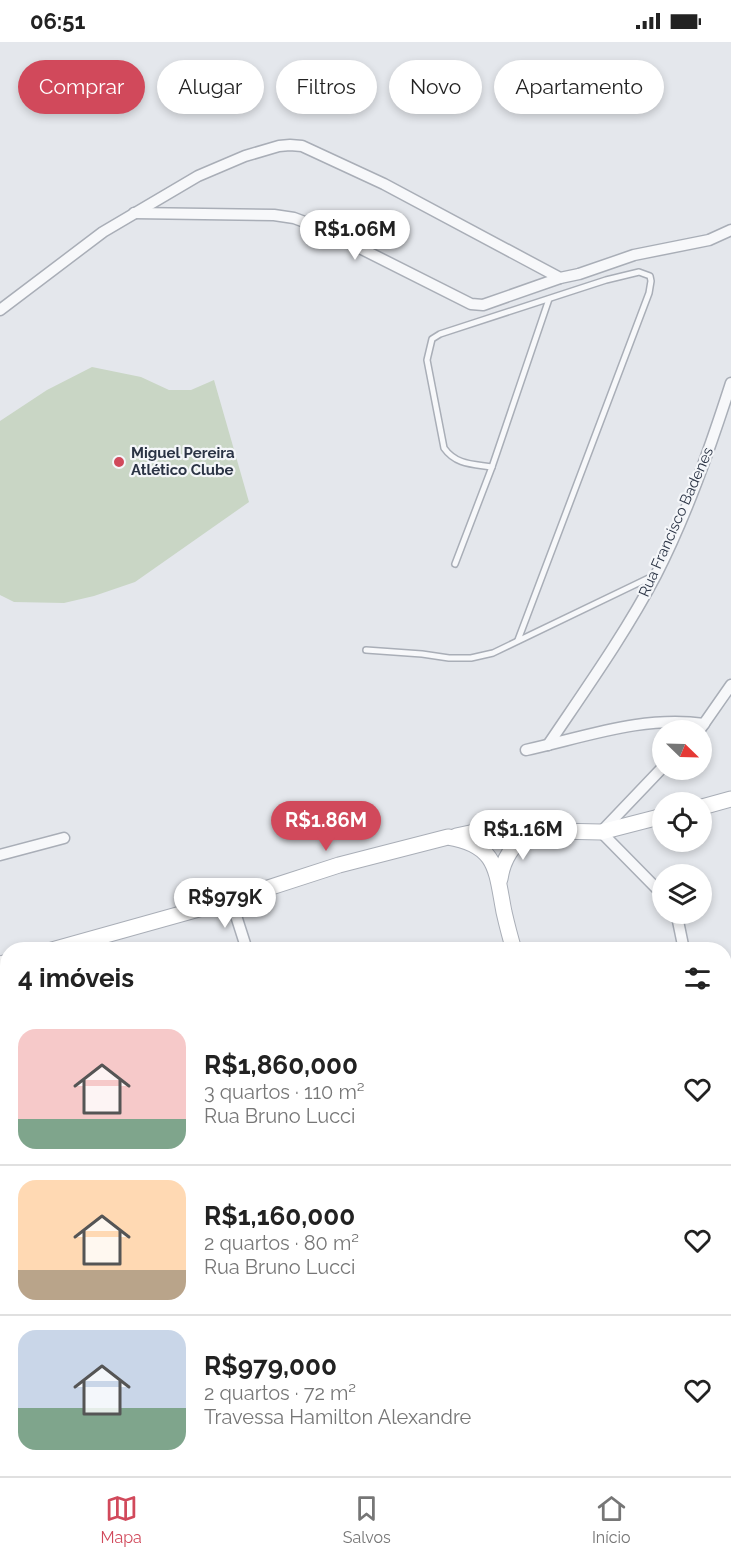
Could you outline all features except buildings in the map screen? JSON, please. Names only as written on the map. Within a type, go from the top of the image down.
[{"type":"street","points":[[0,310],[103,232],[198,176],[245,156],[290,145],[302,146],[384,184],[560,278]]},
{"type":"street","points":[[134,213],[274,215],[294,218],[334,235],[471,304],[483,304],[634,255],[709,240],[731,230]]},
{"type":"street","name":"Rua Francisco Badenes","points":[[548,745],[609,652],[656,574],[692,493],[731,383]]},
{"type":"street","points":[[706,720],[731,685]]},
{"type":"street","points":[[526,750],[576,737],[652,723]]},
{"type":"street","points":[[600,832],[652,778]]},
{"type":"street","points":[[712,804],[731,799]]},
{"type":"street","points":[[81,942],[231,900],[339,865],[448,837],[484,831],[600,832],[652,819]]},
{"type":"street","points":[[500,879],[506,857],[514,844],[529,832]]},
{"type":"street","points":[[600,832],[652,883]]},
{"type":"street","points":[[448,837],[466,840],[477,845],[489,857],[500,879],[504,913],[512,942]]},
{"type":"street","points":[[0,855],[64,838]]},
{"type":"street","points":[[231,900],[244,942]]},
{"type":"street","points":[[678,924],[682,942]]},
{"type":"lane","points":[[492,467],[457,461],[444,448],[427,360],[428,348],[432,339],[440,334],[606,280],[639,272],[650,276],[649,293],[518,640]]},
{"type":"lane","points":[[455,564],[492,467],[549,299]]},
{"type":"lane","points":[[366,650],[449,658],[471,658],[493,653],[656,574]]},
{"type":"green space","name":"Miguel Pereira Atlético Clube","points":[[92,367],[141,377],[169,390],[191,390],[214,380],[249,502],[135,582],[64,603],[14,602],[0,595],[0,421],[47,390]]},
{"type":"place","name":"Miguel Pereira Atlético Clube","points":[[119,462]]}]
